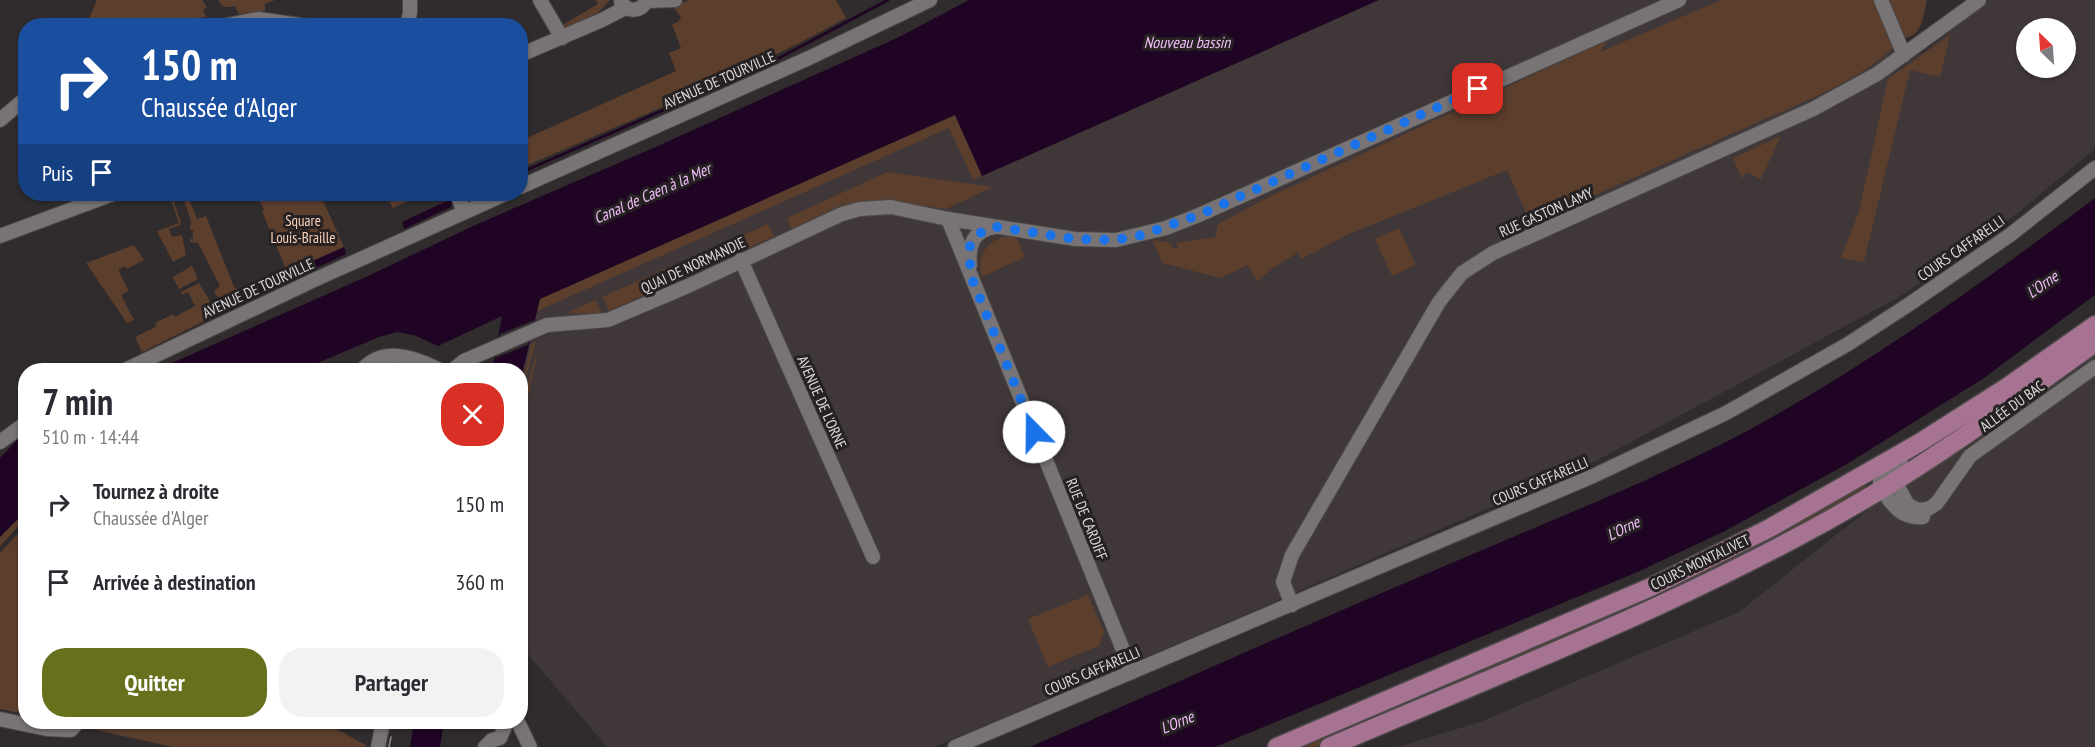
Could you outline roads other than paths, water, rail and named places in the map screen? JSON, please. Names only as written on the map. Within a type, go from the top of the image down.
[{"type":"main road","name":"COURS MONTALIVET","points":[[1276,747],[1651,587],[1768,530],[1864,476],[1937,431],[2007,387],[2095,325]]},
{"type":"main road","name":"COURS MONTALIVET","points":[[1329,747],[1659,607],[1768,552],[1888,485],[1952,444],[2095,343]]},
{"type":"street","points":[[409,18],[410,0]]},
{"type":"street","points":[[540,0],[562,38]]},
{"type":"street","points":[[528,53],[562,38],[622,4],[638,9],[647,0],[675,0]]},
{"type":"street","name":"AVENUE DE TOURVILLE","points":[[528,183],[809,58],[930,0]]},
{"type":"street","name":"QUAI DE NORMANDIE","points":[[462,363],[547,325],[608,320],[842,214],[860,209],[891,207],[948,219],[1075,239],[1116,240],[1166,228],[1209,211],[1679,0]]},
{"type":"street","points":[[1881,0],[1905,55]]},
{"type":"street","name":"RUE GASTON LAMY","points":[[1292,605],[1283,582],[1292,555],[1433,312],[1450,286],[1462,273],[1493,253],[1813,109],[1858,85],[1905,55],[1979,0]]},
{"type":"street","points":[[0,120],[18,105]]},
{"type":"street","name":"COURS CAFFARELLI","points":[[955,747],[1593,476],[1726,413],[1848,344],[1908,305],[2010,235],[2095,168]]},
{"type":"street","points":[[0,236],[94,201]]},
{"type":"street","points":[[460,201],[464,212]]},
{"type":"street","name":"AVENUE DE TOURVILLE","points":[[140,363],[314,280],[489,201]]},
{"type":"street","name":"RUE DE CARDIFF","points":[[948,219],[1132,672]]},
{"type":"street","name":"RUE DE CARDIFF","points":[[972,279],[969,255],[973,239],[987,228],[998,227]]},
{"type":"street","name":"AVENUE DE L'ORNE","points":[[741,260],[873,557]]},
{"type":"street","points":[[370,363],[387,355],[415,358],[424,363]]},
{"type":"street","name":"ALLÉE DU BAC","points":[[1888,485],[1900,513],[1911,518],[1932,514],[1944,503],[1954,485],[1955,478],[1970,456],[2095,367]]},
{"type":"street","points":[[0,442],[18,429]]},
{"type":"street","points":[[1888,485],[1880,482],[1884,474],[1935,440],[1937,431]]},
{"type":"street","points":[[0,719],[18,723]]},
{"type":"street","points":[[378,747],[382,729]]},
{"type":"street","points":[[484,747],[492,740],[500,738],[504,729]]},
{"type":"street","points":[[521,729],[530,747]]},
{"type":"water","points":[[969,0],[1379,0],[982,176],[955,115],[540,299],[525,363],[493,363],[502,316],[438,346],[414,335],[397,332],[379,337],[318,363],[172,363],[368,276],[473,226],[651,149],[899,37]]},
{"type":"water","name":"L'Orne","points":[[2095,198],[2095,295],[1984,378],[1847,464],[1725,531],[1635,573],[1215,747],[1030,747],[1634,485],[1749,430],[1883,349]]},
{"type":"water","points":[[447,201],[452,202],[451,207],[404,229],[402,222]]},
{"type":"water","points":[[344,247],[346,254],[225,311],[221,303],[231,298]]},
{"type":"water","points":[[17,440],[18,519],[0,537],[0,458]]},
{"type":"water","points":[[413,729],[443,729],[440,747],[410,747]]},
{"type":"waterway","points":[[528,169],[766,65],[888,0]]},
{"type":"tram line","points":[[389,747],[391,737]]},
{"type":"water label","name":"Nouveau bassin","points":[[1187,42]]},
{"type":"water label","name":"Canal de Caen à la Mer","points":[[652,193]]},
{"type":"park label","name":"Square Louis-Braille","points":[[303,228]]}]
